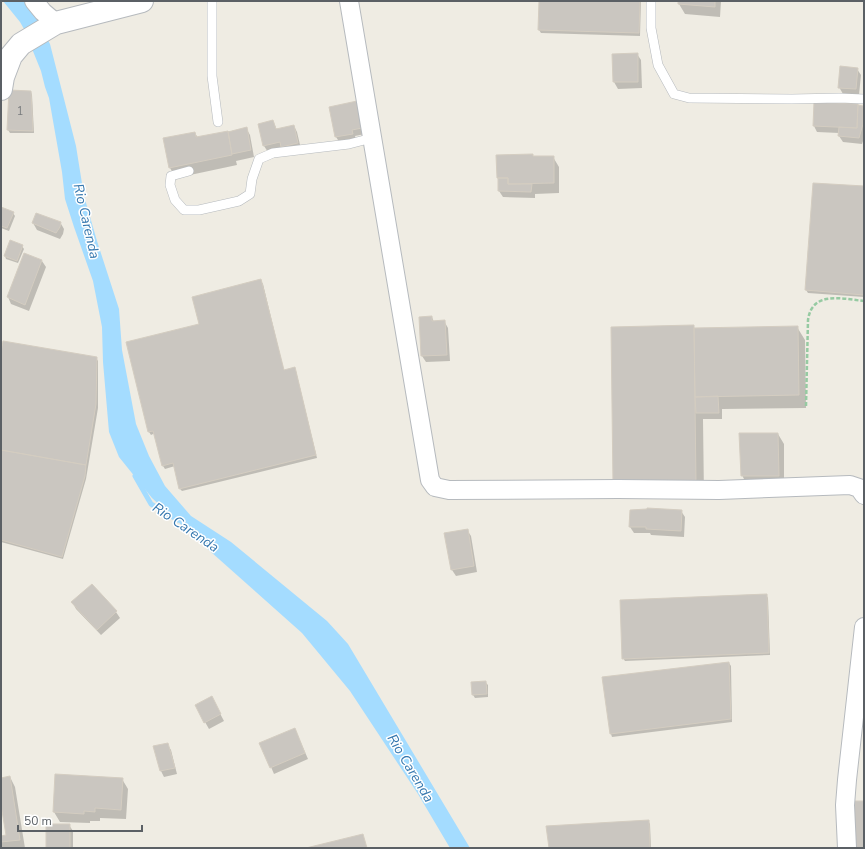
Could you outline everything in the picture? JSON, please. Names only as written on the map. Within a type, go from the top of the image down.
[{"type":"street","points":[[34,1],[43,12],[56,23]]},
{"type":"street","points":[[1,89],[3,77],[10,56],[21,44],[56,23],[142,1]]},
{"type":"street","points":[[349,1],[430,480],[435,487],[449,490],[719,490],[850,485],[860,488],[864,495]]},
{"type":"street","points":[[847,848],[845,805],[846,780],[864,627]]},
{"type":"lane","points":[[212,1],[212,76],[218,122]]},
{"type":"lane","points":[[652,1],[651,28],[658,65],[674,94],[689,98],[864,99]]},
{"type":"lane","points":[[189,171],[171,176],[170,184],[174,200],[184,210],[199,210],[239,201],[250,194],[252,179],[259,159],[273,153],[349,144],[372,138]]},
{"type":"path","points":[[806,406],[808,313],[816,302],[829,298],[864,301]]},
{"type":"water","points":[[3,1],[24,1],[36,17],[50,44],[76,146],[84,196],[119,309],[122,350],[136,424],[149,456],[165,486],[191,516],[231,542],[327,621],[348,644],[470,848],[450,848],[418,794],[350,691],[302,633],[152,498],[119,457],[109,432],[103,362],[102,327],[93,281],[65,199],[62,172],[49,98],[41,71],[24,29]]},
{"type":"building","points":[[539,1],[640,1],[639,33],[538,30]]},
{"type":"building","points":[[678,1],[715,1],[715,7],[678,4]]},
{"type":"building","points":[[638,53],[638,82],[613,82],[612,54]]},
{"type":"building","points":[[840,66],[858,68],[856,89],[838,88]]},
{"type":"building","points":[[9,90],[31,91],[33,131],[7,130]]},
{"type":"building","points":[[357,101],[362,128],[352,130],[353,134],[335,137],[329,107]]},
{"type":"building","points":[[814,102],[858,104],[857,128],[813,126]]},
{"type":"building","points":[[858,105],[863,106],[863,124],[859,138],[838,136],[839,127],[857,128]]},
{"type":"building","points":[[273,120],[276,129],[294,125],[298,143],[281,147],[280,142],[263,146],[258,124]]},
{"type":"building","points":[[247,127],[251,150],[232,154],[228,132]]},
{"type":"building","points":[[228,131],[232,155],[169,168],[163,138],[195,132],[196,137]]},
{"type":"building","points":[[533,154],[533,156],[554,156],[554,183],[508,184],[508,178],[497,178],[496,155]]},
{"type":"building","points":[[498,178],[508,178],[508,184],[532,184],[531,192],[498,191]]},
{"type":"building","points":[[813,183],[864,186],[864,295],[805,290]]},
{"type":"building","points":[[1,207],[14,212],[7,228],[1,226]]},
{"type":"building","points":[[36,213],[61,222],[56,233],[32,223]]},
{"type":"building","points":[[10,240],[23,245],[17,261],[4,256]]},
{"type":"building","points":[[24,253],[42,260],[25,305],[7,297]]},
{"type":"building","points":[[261,279],[284,370],[295,367],[316,455],[179,489],[173,463],[162,466],[153,431],[148,432],[126,342],[199,324],[192,297]]},
{"type":"building","points":[[432,316],[432,321],[445,320],[447,355],[421,356],[419,317]]},
{"type":"building","points":[[694,325],[696,483],[613,484],[611,327]]},
{"type":"building","points":[[798,326],[799,395],[695,397],[694,328]]},
{"type":"building","points":[[3,341],[97,357],[96,404],[86,465],[1,450],[1,352]]},
{"type":"building","points":[[718,396],[719,413],[696,413],[695,397]]},
{"type":"building","points":[[739,433],[778,433],[779,476],[741,476]]},
{"type":"building","points":[[1,450],[86,465],[85,476],[62,557],[1,540]]},
{"type":"building","points":[[647,508],[682,510],[681,531],[646,529],[646,527],[629,527],[630,510]]},
{"type":"building","points":[[468,529],[474,566],[451,570],[444,533]]},
{"type":"building","points":[[92,584],[117,611],[97,630],[71,602]]},
{"type":"building","points":[[767,594],[769,653],[622,659],[620,600]]},
{"type":"building","points":[[729,662],[731,719],[610,734],[602,677]]},
{"type":"building","points":[[486,681],[487,694],[472,695],[471,682]]},
{"type":"building","points":[[212,696],[221,714],[204,723],[195,705]]},
{"type":"building","points":[[295,728],[305,753],[270,768],[259,743]]},
{"type":"building","points":[[168,743],[175,768],[160,771],[153,746]]},
{"type":"building","points":[[55,774],[123,778],[121,810],[95,808],[95,812],[84,811],[84,814],[53,812]]},
{"type":"building","points":[[10,776],[20,840],[1,842],[1,836],[6,835],[1,805],[1,778]]},
{"type":"building","points":[[852,801],[864,801],[864,848],[854,848]]},
{"type":"building","points":[[649,820],[650,848],[549,848],[546,826]]},
{"type":"building","points":[[46,824],[70,824],[70,848],[46,848]]},
{"type":"building","points":[[363,834],[367,848],[306,848]]},
{"type":"waterway","name":"Rio Carenda","points":[[135,476],[151,504],[178,520]]}]
